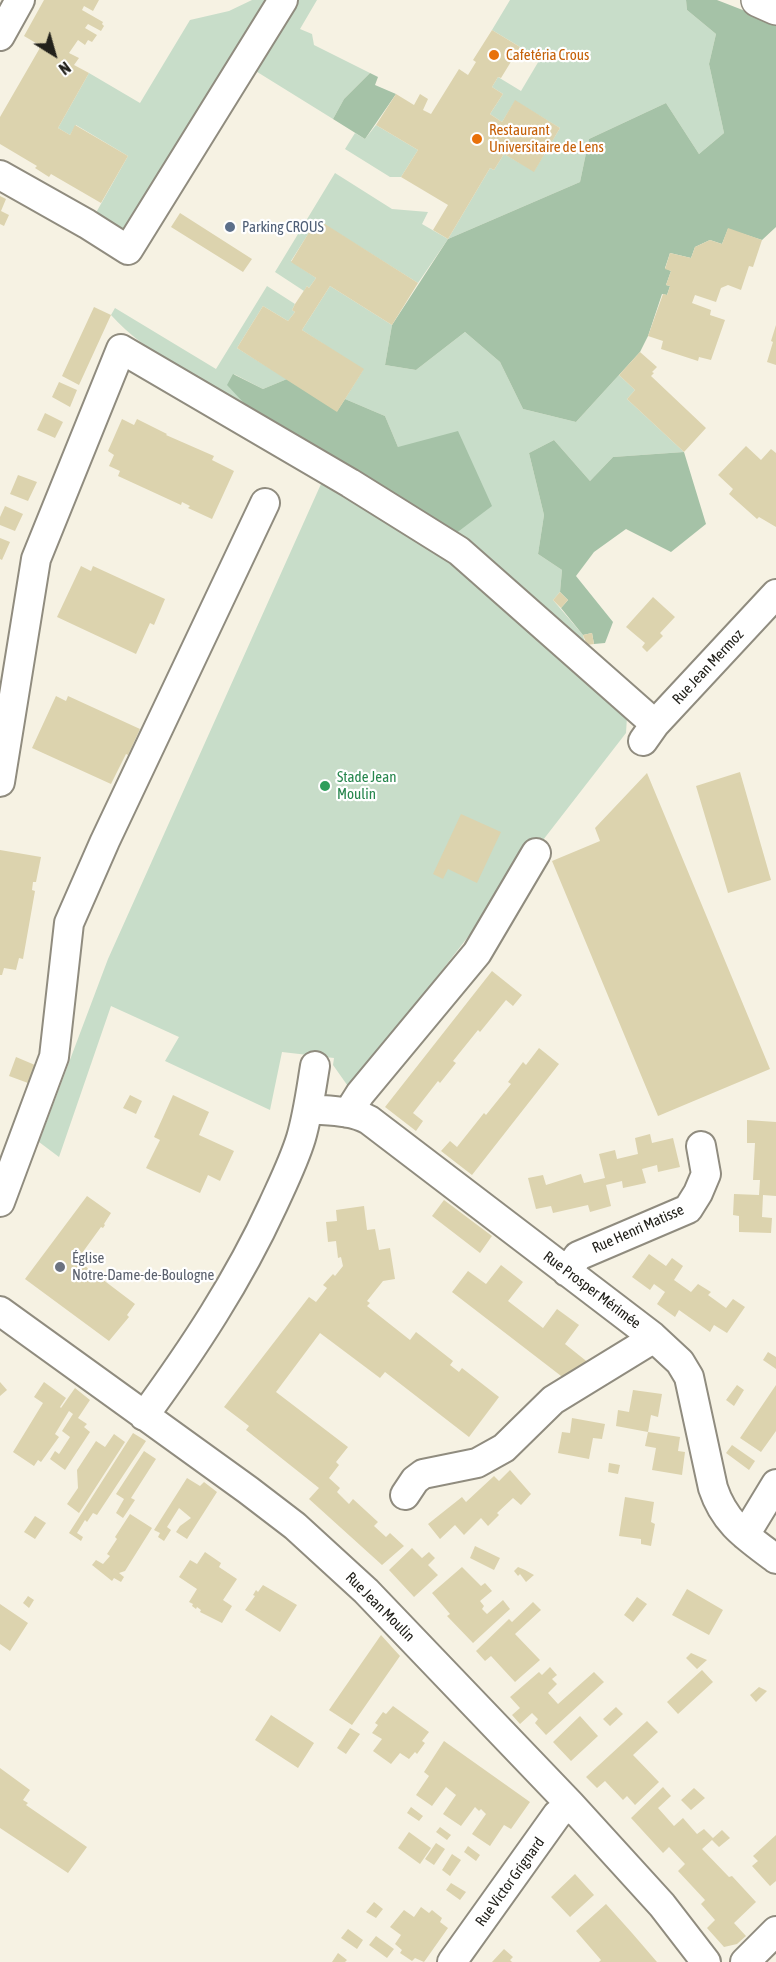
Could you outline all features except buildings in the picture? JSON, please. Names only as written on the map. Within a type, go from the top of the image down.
[{"type":"main road","points":[[758,0],[776,8]]},
{"type":"street","points":[[0,36],[20,0]]},
{"type":"street","points":[[0,175],[128,250],[283,0]]},
{"type":"street","name":"Rue Jean Mermoz","points":[[0,782],[36,559],[121,349],[350,483],[459,551],[649,733],[776,594]]},
{"type":"street","points":[[0,1202],[54,1057],[69,923],[265,503]]},
{"type":"street","points":[[348,1113],[360,1094],[477,952],[536,854]]},
{"type":"street","points":[[144,1416],[210,1321],[243,1267],[291,1165],[308,1109],[315,1066]]},
{"type":"street","name":"Rue Prosper Mérimée","points":[[308,1109],[360,1115],[369,1120],[652,1336],[680,1362],[689,1377],[718,1503],[725,1516],[776,1559]]},
{"type":"street","name":"Rue Henri Matisse","points":[[567,1272],[578,1256],[688,1209],[706,1174],[700,1146]]},
{"type":"street","name":"Rue Jean Moulin","points":[[0,1311],[295,1526],[348,1575],[570,1804],[662,1905],[706,1962]]},
{"type":"street","points":[[405,1495],[415,1480],[423,1474],[477,1463],[504,1448],[553,1400],[646,1343],[652,1336]]},
{"type":"street","points":[[745,1535],[776,1484]]},
{"type":"street","name":"Rue Victor Grignard","points":[[452,1962],[557,1815],[570,1804]]},
{"type":"street","points":[[745,1962],[776,1932]]},
{"type":"green space","points":[[252,0],[272,0],[125,238],[93,218],[128,156],[76,125],[70,135],[58,128],[89,73],[140,103],[190,20],[229,11]]},
{"type":"green space","points":[[296,0],[317,0],[300,29],[312,34],[314,45],[370,73],[344,99],[333,119],[254,70]]},
{"type":"green space","points":[[510,0],[686,0],[687,10],[716,34],[709,64],[724,133],[699,154],[666,103],[589,139],[580,182],[448,239],[490,168],[494,170],[504,154],[534,171],[560,128],[515,101],[502,122],[490,114],[503,94],[492,87],[498,77],[521,91],[540,59],[492,30]]},
{"type":"green space","points":[[686,0],[717,0],[776,23],[776,227],[762,240],[728,229],[722,244],[710,240],[695,247],[691,258],[670,253],[665,268],[671,271],[666,285],[670,286],[667,295],[662,294],[648,336],[640,352],[576,422],[523,409],[500,362],[465,332],[416,370],[385,365],[392,325],[448,239],[580,182],[589,139],[666,103],[699,154],[724,133],[709,64],[716,34],[687,10]]},
{"type":"green space","points":[[370,73],[378,77],[375,85],[396,94],[365,139],[333,119],[344,99]]},
{"type":"green space","points":[[376,125],[418,150],[401,177],[390,177],[345,149],[355,133],[365,139]]},
{"type":"green space","points":[[335,173],[392,209],[428,212],[422,224],[448,239],[418,283],[317,220],[291,261],[316,278],[309,288],[307,286],[304,291],[275,272]]},
{"type":"green space","points":[[267,286],[295,304],[292,310],[295,312],[288,321],[263,306],[237,348],[287,379],[263,389],[234,374],[258,418],[215,393],[157,354],[111,315],[115,308],[216,369]]},
{"type":"green space","points":[[330,286],[392,325],[385,365],[416,370],[465,332],[500,362],[523,409],[576,422],[619,375],[635,390],[627,399],[684,452],[613,457],[590,481],[554,440],[529,453],[544,515],[538,554],[562,570],[560,592],[553,600],[583,635],[585,644],[455,534],[398,447],[385,416],[345,399],[363,370],[302,330]]},
{"type":"green space","points":[[233,374],[263,389],[287,379],[337,411],[345,399],[385,416],[398,447],[458,431],[492,506],[455,534],[258,418],[227,385]]},
{"type":"green space","points":[[554,440],[590,481],[613,457],[684,452],[706,524],[671,552],[626,529],[594,552],[576,576],[613,622],[605,643],[594,644],[592,633],[583,635],[561,608],[568,600],[560,592],[562,570],[538,554],[544,515],[529,453]]},
{"type":"green space","points":[[321,484],[450,559],[627,717],[626,733],[350,1089],[333,1065],[334,1058],[282,1052],[270,1110],[165,1061],[179,1037],[111,1006],[59,1157],[39,1142],[108,959]]},
{"type":"place","name":"Cafetéria Crous","points":[[494,55]]},
{"type":"place","name":"Restaurant Universitaire de Lens","points":[[477,139]]},
{"type":"place","name":"Parking CROUS","points":[[230,227]]},
{"type":"place","name":"Stade Jean Moulin","points":[[325,786]]},
{"type":"place","name":"Église Notre-Dame-de-Boulogne","points":[[60,1267]]}]
